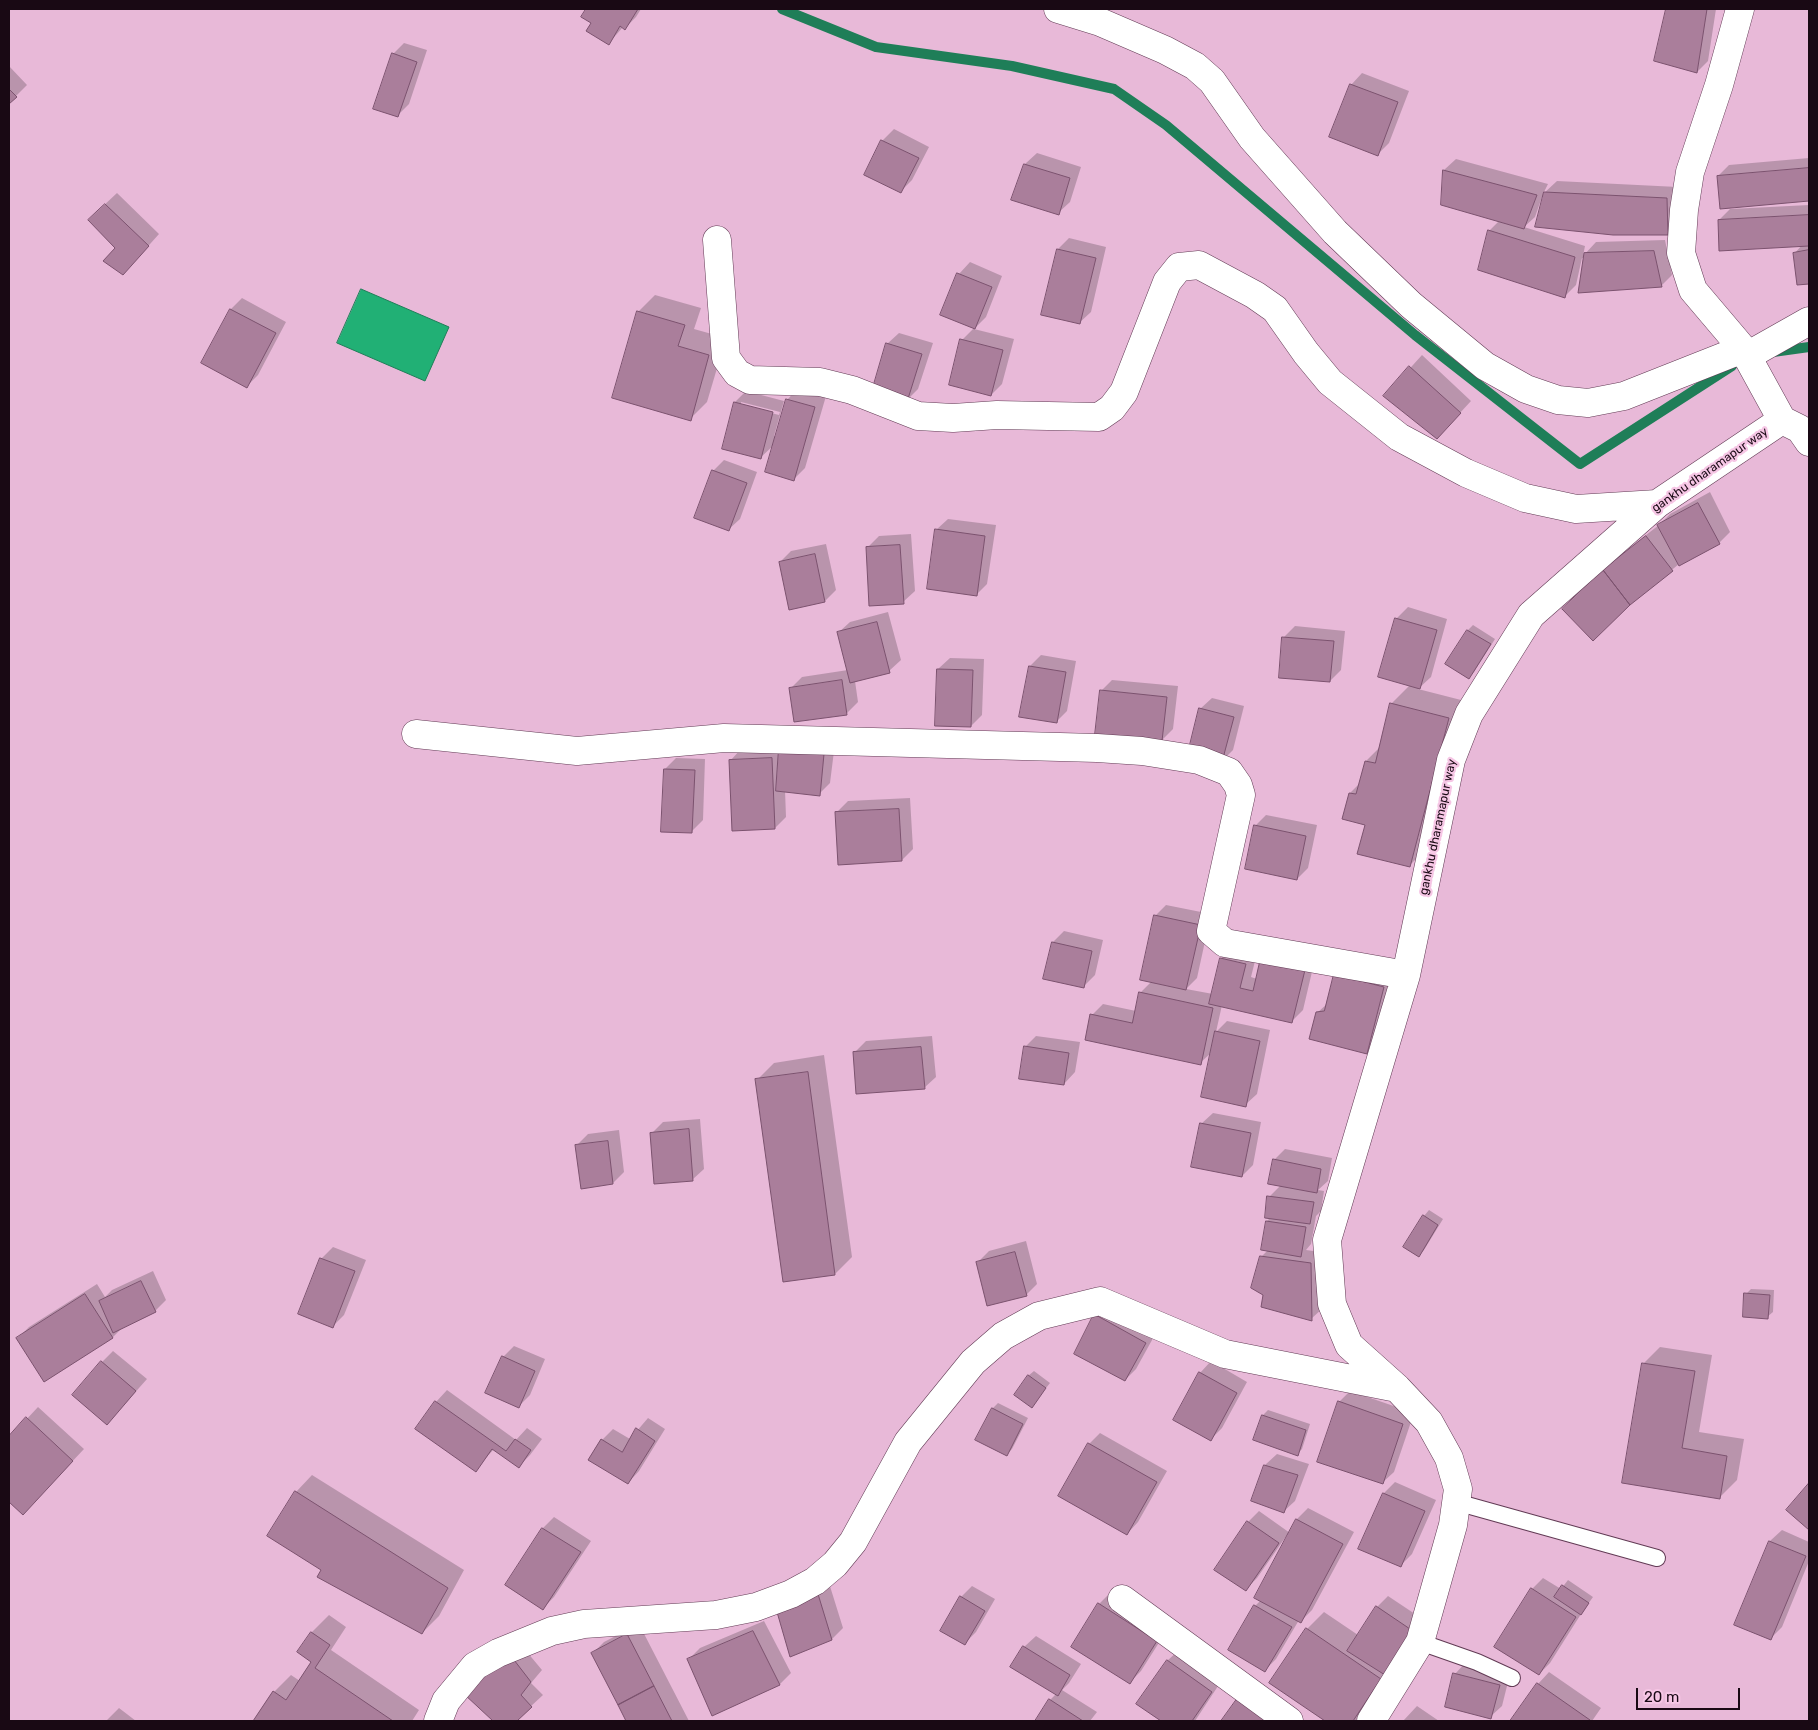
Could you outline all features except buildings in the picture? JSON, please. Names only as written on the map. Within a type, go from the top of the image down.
[{"type":"street","points":[[1058,9],[1100,22],[1165,50],[1195,66],[1212,81],[1252,138],[1349,245],[1411,305],[1485,366],[1526,389],[1558,400],[1588,403],[1624,396],[1745,352],[1809,321]]},
{"type":"street","name":"gankhu dharamapur way","points":[[1371,1721],[1420,1642],[1453,1525],[1458,1489],[1449,1458],[1429,1422],[1397,1388],[1350,1345],[1332,1304],[1327,1240],[1406,975],[1452,760],[1469,714],[1531,615],[1657,504],[1782,420],[1745,352],[1694,290],[1681,253],[1684,210],[1690,172],[1719,85],[1740,9]]},
{"type":"street","points":[[717,240],[726,358],[737,372],[750,380],[820,382],[852,390],[918,416],[953,418],[997,416],[1099,417],[1112,408],[1124,392],[1167,282],[1179,267],[1199,264],[1255,294],[1274,309],[1330,382],[1399,436],[1466,473],[1524,498],[1576,509],[1657,504]]},
{"type":"street","points":[[1782,420],[1800,429],[1809,442]]},
{"type":"street","points":[[416,734],[577,751],[724,738],[1097,748],[1142,751],[1199,760],[1229,772],[1238,785],[1241,795],[1211,931],[1225,944],[1406,975]]},
{"type":"street","points":[[438,1721],[446,1702],[475,1666],[498,1653],[552,1631],[584,1624],[716,1615],[756,1607],[791,1594],[815,1581],[835,1564],[853,1542],[908,1442],[973,1362],[1003,1336],[1039,1316],[1100,1302],[1226,1354],[1397,1388]]},
{"type":"street","points":[[1122,1599],[1289,1721]]},
{"type":"lane","points":[[1456,1502],[1658,1558]]},
{"type":"lane","points":[[1420,1642],[1477,1662],[1512,1678]]},
{"type":"shaded area","points":[[361,289],[449,327],[425,381],[337,343]]},
{"type":"waterway","points":[[782,9],[876,47],[1012,66],[1114,89],[1166,125],[1415,335],[1580,464],[1732,366]]},
{"type":"waterway","points":[[1773,352],[1809,347]]}]
